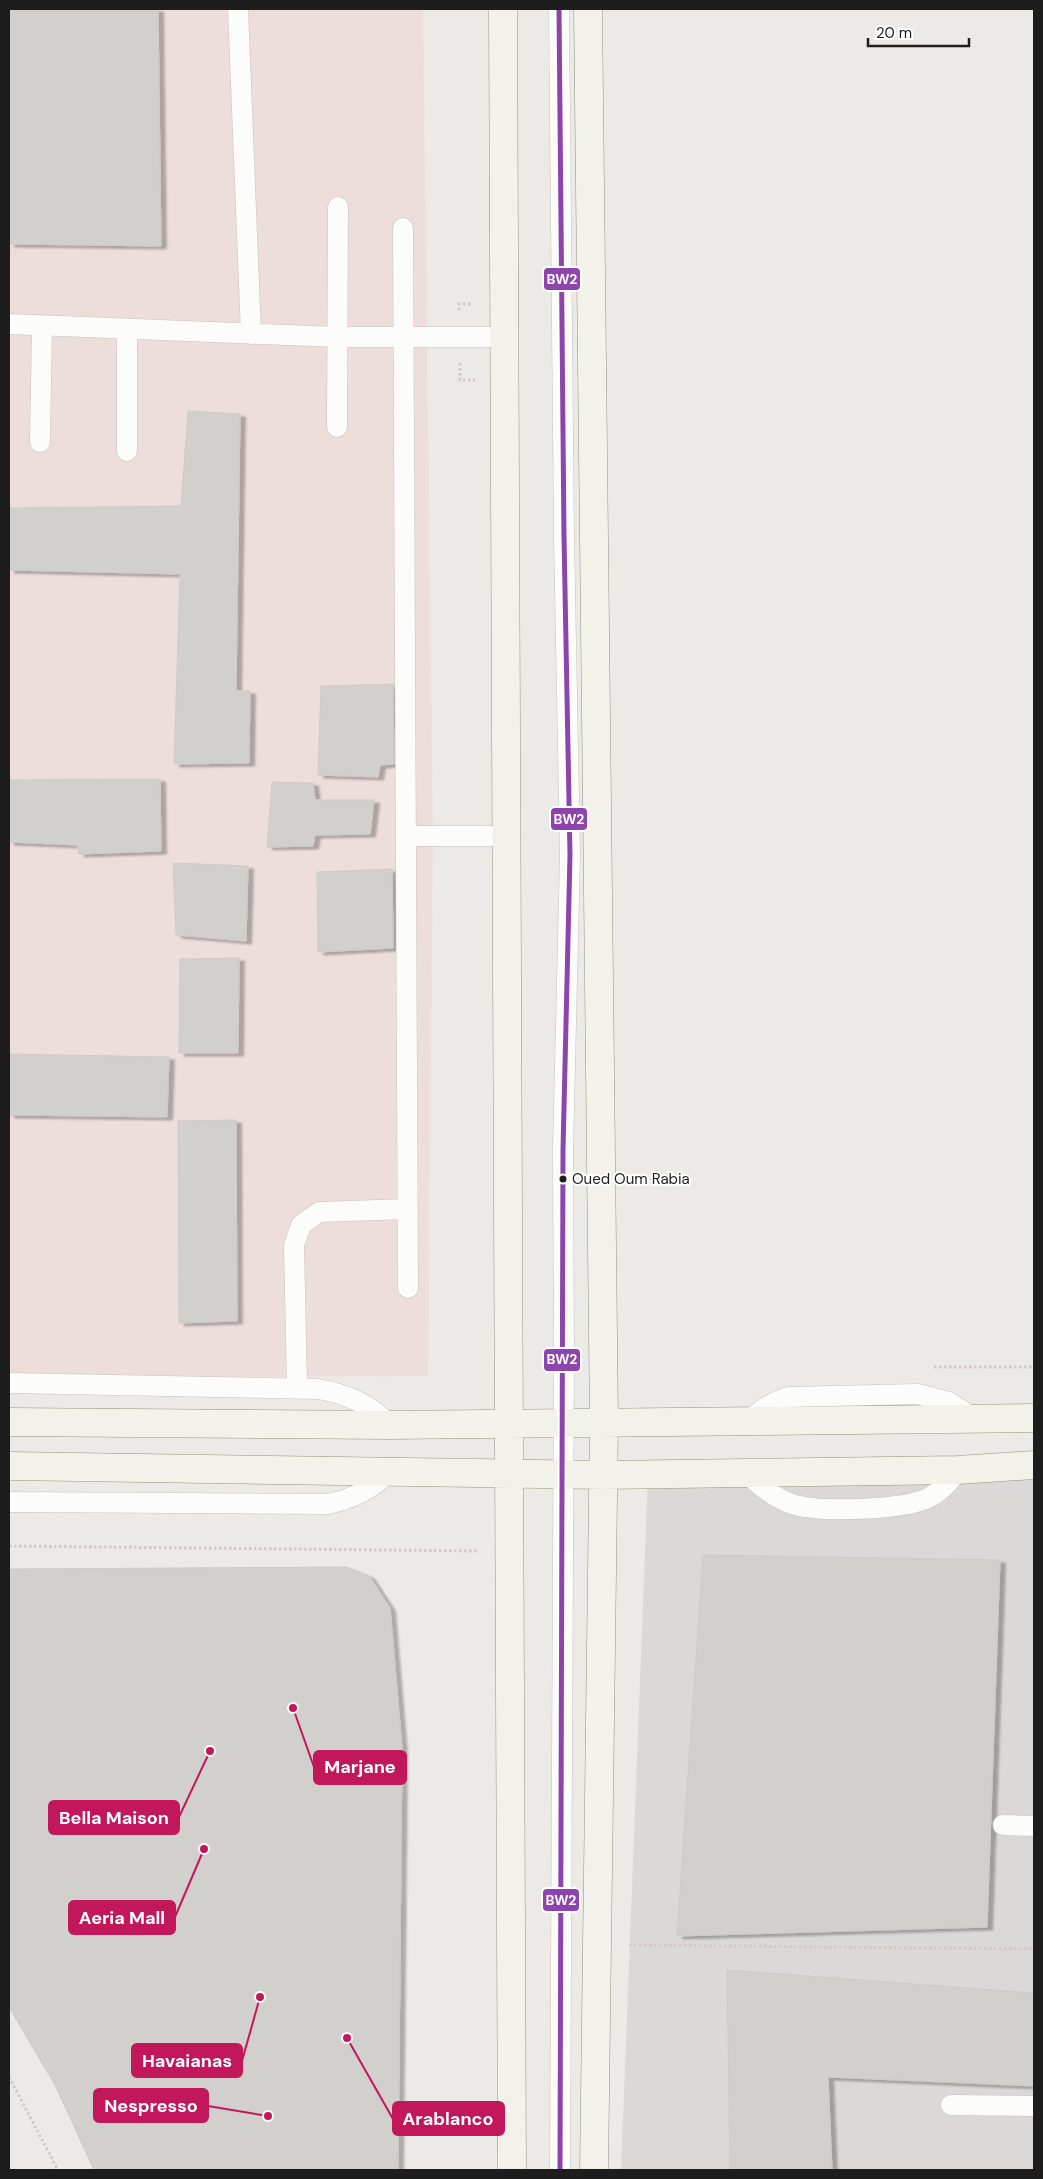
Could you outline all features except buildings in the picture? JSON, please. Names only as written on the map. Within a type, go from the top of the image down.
[{"type":"main road","points":[[503,9],[508,836],[512,2170]]},
{"type":"main road","points":[[588,9],[604,1423],[594,2170]]},
{"type":"main road","points":[[9,1422],[509,1424],[1034,1418]]},
{"type":"main road","points":[[9,1466],[603,1474],[958,1470],[1034,1465]]},
{"type":"lane","points":[[238,9],[251,334]]},
{"type":"lane","points":[[559,9],[564,536],[570,855],[563,1150],[564,1474],[560,2170]]},
{"type":"lane","points":[[337,427],[338,207]]},
{"type":"lane","points":[[403,228],[408,1288]]},
{"type":"lane","points":[[9,324],[337,337],[504,338]]},
{"type":"lane","points":[[40,442],[42,326]]},
{"type":"lane","points":[[127,330],[128,451]]},
{"type":"lane","points":[[406,836],[508,836]]},
{"type":"lane","points":[[297,1387],[294,1245],[301,1225],[319,1212],[408,1209]]},
{"type":"lane","points":[[9,1383],[297,1387],[339,1392],[358,1400],[390,1424]]},
{"type":"lane","points":[[745,1472],[779,1499],[808,1508],[822,1508],[892,1507],[918,1502],[941,1490],[958,1470]]},
{"type":"lane","points":[[9,1502],[328,1504],[362,1494],[377,1484],[389,1472]]},
{"type":"lane","points":[[1003,1825],[1034,1826]]},
{"type":"lane","points":[[951,2105],[1034,2106]]},
{"type":"path","points":[[9,1546],[483,1551]]},
{"type":"path","points":[[623,1945],[1034,1949]]},
{"type":"path","points":[[9,2077],[58,2170]]},
{"type":"shaded area","points":[[9,9],[423,9],[433,836],[428,1376],[9,1378]]},
{"type":"shaded area","points":[[1034,1452],[1034,2170],[621,2170],[648,1476]]},
{"type":"transit line","name":"BW2","points":[[559,9],[564,536],[570,855],[563,1150],[560,2170]]},
{"type":"place","name":"Oued Oum Rabia","points":[[563,1179]]},
{"type":"place","name":"Marjane","points":[[293,1708]]},
{"type":"place","name":"Bella Maison","points":[[210,1751]]},
{"type":"place","name":"Aeria Mall","points":[[204,1849]]},
{"type":"place","name":"Havaianas","points":[[260,1997]]},
{"type":"place","name":"Arablanco","points":[[347,2038]]},
{"type":"place","name":"Nespresso","points":[[268,2116]]}]
